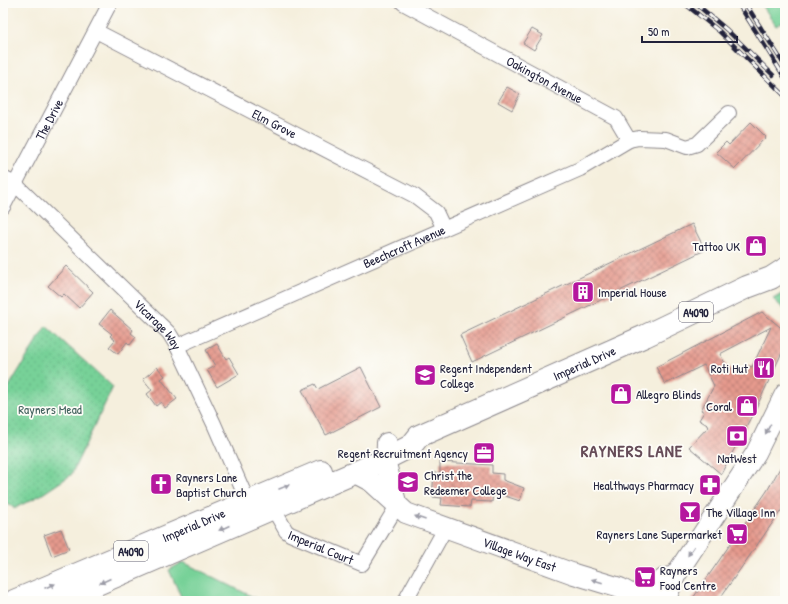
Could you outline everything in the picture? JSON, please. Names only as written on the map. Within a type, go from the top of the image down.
[{"type":"main road","name":"Imperial Drive","points":[[747,287],[764,269],[785,255]]},
{"type":"main road","name":"Imperial Drive","points":[[58,601],[258,508],[386,451],[411,446],[419,436],[645,336],[747,287],[771,278],[785,269]]},
{"type":"main road","name":"Imperial Drive","points":[[14,601],[258,508],[355,473],[386,451]]},
{"type":"street","name":"The Drive","points":[[3,207],[9,181],[96,31],[110,3]]},
{"type":"street","name":"Oakington Avenue","points":[[403,3],[616,118],[629,140]]},
{"type":"street","name":"Elm Grove","points":[[96,31],[416,196],[436,212],[444,227]]},
{"type":"street","points":[[629,140],[652,138],[666,139],[687,147],[697,144],[729,113]]},
{"type":"street","name":"Beechcroft Avenue","points":[[177,346],[444,227],[580,169],[629,140]]},
{"type":"street","name":"Vicarage Way","points":[[9,181],[169,333],[177,346],[258,508]]},
{"type":"street","points":[[641,599],[665,578],[673,590],[756,453],[785,394]]},
{"type":"street","points":[[386,451],[397,506]]},
{"type":"street","name":"Village Way East","points":[[355,473],[372,482],[406,513],[574,574],[620,588],[641,599]]},
{"type":"street","name":"Imperial Court","points":[[258,508],[290,534],[362,564],[397,506]]},
{"type":"street","points":[[405,601],[446,527]]},
{"type":"green space","points":[[761,3],[785,3],[785,21],[776,26]]},
{"type":"green space","points":[[785,292],[785,310],[773,299]]},
{"type":"green space","name":"Rayners Mead","points":[[46,326],[113,387],[71,475],[41,495],[15,508],[3,502],[3,396]]},
{"type":"green space","points":[[183,562],[261,601],[183,601],[169,570]]},
{"type":"building","points":[[532,29],[543,35],[534,50],[523,43]]},
{"type":"building","points":[[507,87],[520,94],[512,110],[498,102]]},
{"type":"building","points":[[751,122],[766,137],[735,169],[716,152],[726,142],[729,145]]},
{"type":"building","name":"Imperial House","points":[[692,224],[705,250],[472,362],[460,335]]},
{"type":"building","points":[[66,266],[93,292],[79,308],[64,294],[61,297],[48,286]]},
{"type":"building","points":[[110,310],[133,330],[131,333],[136,337],[130,345],[127,342],[118,354],[109,347],[115,340],[110,336],[112,334],[99,324]]},
{"type":"building","points":[[762,312],[785,331],[785,346],[758,404],[721,474],[689,447],[709,426],[699,420],[704,412],[701,410],[714,386],[704,365],[665,384],[656,367]],"holes":[[[771,327],[752,367],[748,366],[744,374],[727,367],[720,354]]]},
{"type":"building","points":[[217,344],[226,359],[229,357],[239,374],[217,387],[207,370],[215,366],[206,350]]},
{"type":"building","points":[[157,367],[165,376],[161,379],[177,399],[165,408],[161,402],[156,406],[147,394],[152,390],[143,379]]},
{"type":"building","points":[[361,367],[381,407],[326,435],[302,390],[315,384],[318,389]]},
{"type":"building","points":[[785,459],[785,505],[718,601],[691,601],[767,491]]},
{"type":"building","points":[[440,462],[492,465],[492,473],[503,474],[503,480],[524,488],[520,501],[493,492],[492,502],[471,501],[470,507],[441,505],[442,498],[432,497],[434,473],[440,473]]},
{"type":"building","points":[[61,529],[69,549],[52,556],[44,535]]},
{"type":"railway","points":[[684,3],[719,31],[785,96]]},
{"type":"railway","points":[[695,3],[727,30],[773,75]]},
{"type":"railway","points":[[738,3],[785,78]]},
{"type":"railway","points":[[745,3],[785,66]]},
{"type":"place","name":"Tattoo UK","points":[[756,246]]},
{"type":"place","name":"Imperial House","points":[[583,292]]},
{"type":"place","name":"Roti Hut","points":[[764,368]]},
{"type":"place","name":"Regent Independent College","points":[[425,375]]},
{"type":"place","name":"Allegro Blinds","points":[[621,394]]},
{"type":"place","name":"Coral","points":[[747,406]]},
{"type":"place","name":"NatWest","points":[[737,436]]},
{"type":"place","name":"Regent Recruitment Agency","points":[[484,453]]},
{"type":"place","name":"Christ the Redeemer College","points":[[408,482]]},
{"type":"place","name":"Rayners Lane Baptist Church","points":[[161,484]]},
{"type":"place","name":"Healthways Pharmacy","points":[[710,485]]},
{"type":"place","name":"The Village Inn","points":[[690,512]]},
{"type":"place","name":"Rayners Lane Supermarket","points":[[737,534]]},
{"type":"place","name":"Rayners Food Centre","points":[[645,577]]},
{"type":"district","name":"RAYNERS LANE","points":[[632,450]]}]
